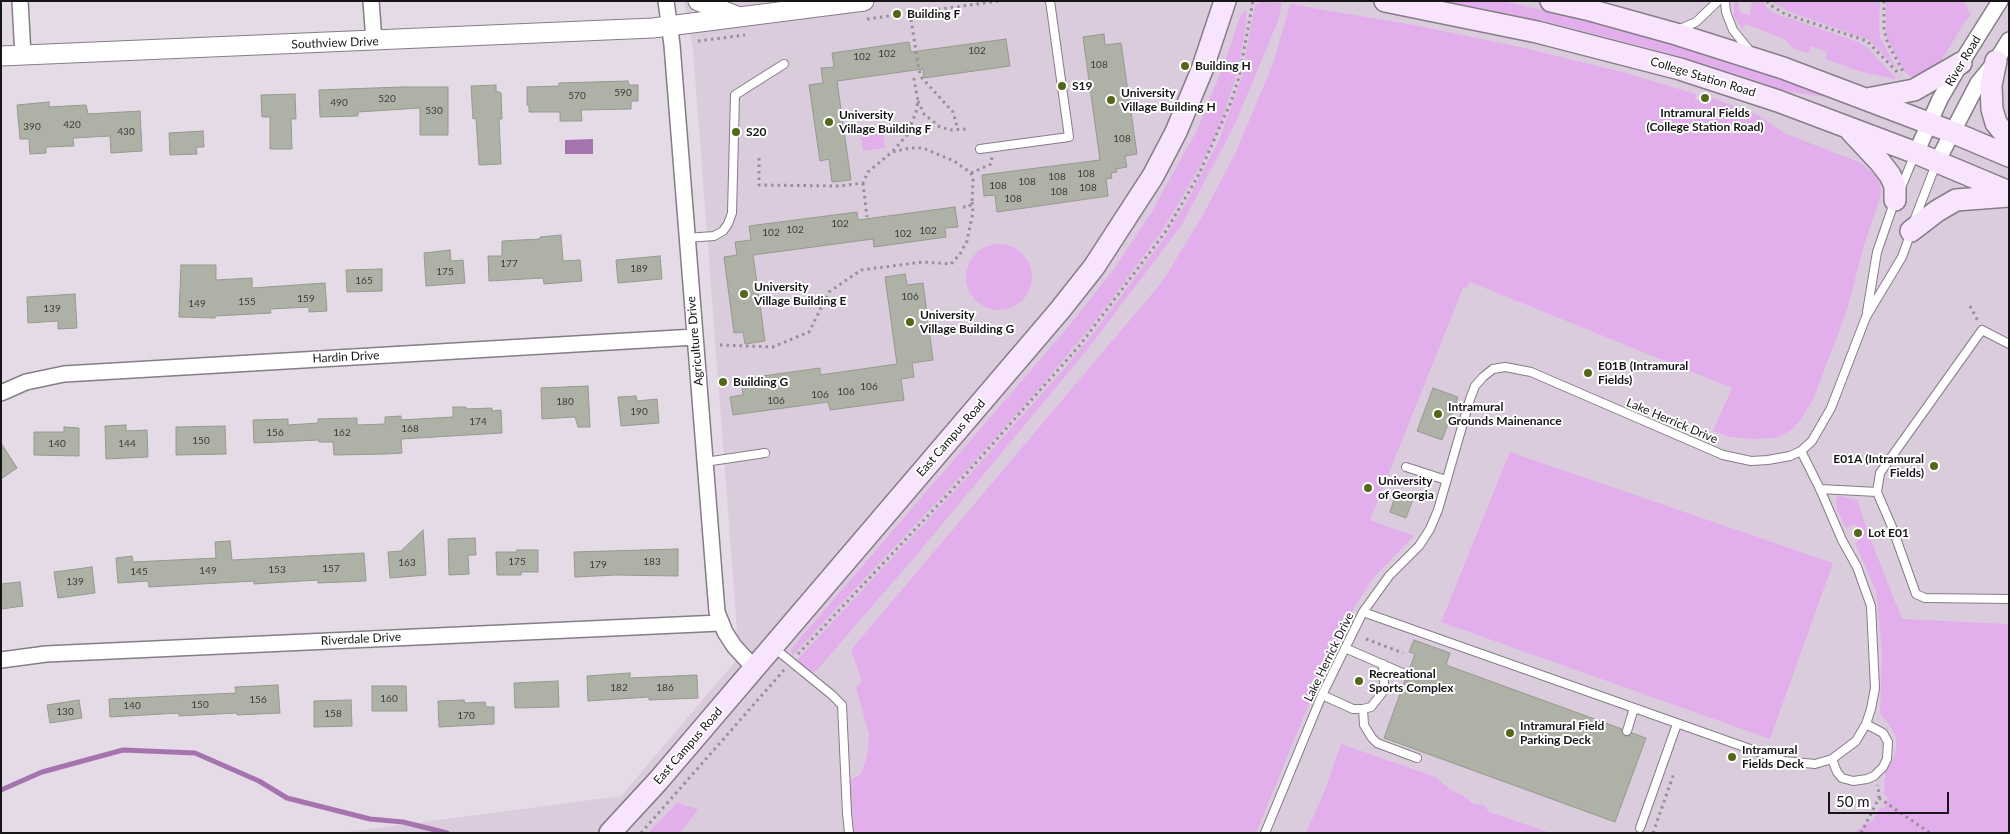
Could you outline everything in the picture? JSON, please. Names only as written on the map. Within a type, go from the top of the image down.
[{"type":"main road","name":"East Campus Road","points":[[610,833],[658,781],[1060,310],[1094,267],[1153,176],[1176,132],[1202,70],[1225,1]]},
{"type":"main road","name":"College Station Road","points":[[1385,1],[1537,32],[1680,69],[1778,101],[1916,153],[2009,192]]},
{"type":"main road","points":[[1551,1],[1665,31],[1762,61],[1867,99],[2009,156]]},
{"type":"main road","points":[[1996,61],[1991,85],[1992,109],[1996,123],[2009,139]]},
{"type":"main road","points":[[1867,99],[1914,90],[1961,63]]},
{"type":"main road","points":[[1847,128],[1887,170],[1895,186],[1895,200]]},
{"type":"main road","points":[[1911,231],[1936,211],[1956,200],[2009,196]]},
{"type":"street","points":[[20,1],[23,56]]},
{"type":"street","points":[[371,1],[374,41]]},
{"type":"street","name":"Agriculture Drive","points":[[666,1],[717,612],[720,623],[734,646],[754,668]]},
{"type":"street","points":[[698,1],[743,18]]},
{"type":"street","points":[[669,27],[864,1]]},
{"type":"street","name":"River Road","points":[[1916,153],[1929,123],[1961,63],[2000,1]]},
{"type":"street","name":"Southview Drive","points":[[1,56],[669,27]]},
{"type":"street","name":"River Road","points":[[1937,162],[1978,83],[1996,61],[2009,40]]},
{"type":"street","name":"Hardin Drive","points":[[1,393],[26,382],[64,374],[695,337]]},
{"type":"street","name":"Riverdale Drive","points":[[1,660],[46,654],[720,623]]},
{"type":"lane","points":[[980,149],[1069,137],[1050,1]]},
{"type":"lane","points":[[1665,31],[1687,27],[1696,22],[1718,1]]},
{"type":"lane","points":[[1724,1],[1733,30],[1745,46],[1762,61]]},
{"type":"lane","points":[[687,238],[714,236],[723,232],[728,224],[732,213],[735,95],[784,64]]},
{"type":"lane","points":[[1866,317],[1877,252],[1895,200],[1916,153]]},
{"type":"lane","points":[[1363,612],[1784,761],[1815,764],[1832,759],[1856,740],[1866,724],[1875,688],[1870,606],[1857,567],[1842,540],[1801,451],[1812,440],[1832,408],[1866,317],[1902,257],[1937,162]]},
{"type":"lane","points":[[2009,344],[1982,330],[1880,473],[1877,492],[1916,594],[1925,598],[2009,599]]},
{"type":"lane","name":"Lake Herrick Drive","points":[[1265,833],[1322,695],[1363,612],[1376,593],[1426,535],[1438,510],[1475,386],[1493,369],[1505,367],[1531,372],[1723,456],[1751,461],[1768,460],[1790,456],[1801,451]]},
{"type":"lane","points":[[705,462],[765,453]]},
{"type":"lane","points":[[1406,467],[1446,480]]},
{"type":"lane","points":[[1820,489],[1877,492]]},
{"type":"lane","points":[[772,647],[832,694],[842,706],[849,833]]},
{"type":"lane","points":[[1345,648],[1407,675]]},
{"type":"lane","points":[[1322,695],[1353,709],[1363,709],[1371,706],[1382,693],[1384,684],[1383,664]]},
{"type":"lane","points":[[1627,731],[1634,708]]},
{"type":"lane","points":[[1363,709],[1364,725],[1372,738],[1378,743],[1417,758]]},
{"type":"lane","points":[[1640,828],[1677,724]]},
{"type":"lane","points":[[1832,759],[1837,772],[1842,778],[1853,781],[1874,776],[1887,759],[1888,742],[1883,733],[1866,724]]},
{"type":"path","points":[[641,833],[791,662],[951,491],[1080,345],[1166,231],[1198,176],[1231,102],[1239,77],[1253,1]]},
{"type":"path","points":[[1768,1],[1769,4],[1785,14],[1867,41],[1898,74]]},
{"type":"path","points":[[1884,1],[1884,30],[1888,44],[1904,73],[1905,79]]},
{"type":"path","points":[[910,13],[918,70],[922,78],[953,112],[958,130]]},
{"type":"path","points":[[913,74],[918,101],[929,120],[940,127],[958,130],[967,129]]},
{"type":"path","points":[[867,217],[863,183],[868,172],[900,144],[912,124],[918,101]]},
{"type":"path","points":[[916,112],[922,110]]},
{"type":"path","points":[[900,144],[903,149]]},
{"type":"path","points":[[720,345],[773,347],[809,332],[829,292],[861,270],[923,262],[951,264],[960,254],[967,241],[974,212],[972,202],[974,180],[970,173],[954,161],[923,148],[903,149],[892,152]]},
{"type":"path","points":[[970,173],[991,164],[991,148]]},
{"type":"path","points":[[759,158],[759,185],[838,186],[863,183]]},
{"type":"path","points":[[959,207],[969,207],[972,202]]},
{"type":"path","points":[[1366,639],[1403,653]]},
{"type":"path","points":[[1653,833],[1676,765]]},
{"type":"path","points":[[1861,833],[1880,792],[1875,779]]},
{"type":"path","points":[[1878,798],[1930,833]]},
{"type":"shaded area","name":"University of Georgia","points":[[684,1],[2009,1],[2009,833],[339,833],[621,796],[739,657],[693,50]]},
{"type":"shaded area","points":[[1441,1],[1501,1],[1571,16],[1670,43],[1827,95],[1826,97],[1785,91],[1654,49],[1543,21]]},
{"type":"shaded area","points":[[1734,1],[1739,1],[1738,5],[1741,13],[1750,15],[1752,1],[1764,1],[1766,7],[1774,13],[1858,42],[1869,49],[1896,78],[1862,72],[1825,59],[1827,52],[1811,46],[1808,53],[1794,49],[1784,39],[1746,24],[1742,29],[1734,16]]},
{"type":"shaded area","points":[[1770,1],[1880,1],[1880,37],[1897,69],[1869,40],[1790,12]]},
{"type":"shaded area","points":[[1886,1],[1964,1],[1971,15],[1937,67],[1916,81],[1904,71],[1886,36]]},
{"type":"shaded area","points":[[1261,2],[1282,3],[1278,21],[1235,124],[1181,226],[1087,350],[919,552],[817,670],[812,673],[797,662],[798,659],[963,482],[1062,371],[1095,331],[1165,237],[1187,201],[1219,140],[1241,80],[1255,5]]},
{"type":"shaded area","points":[[1290,4],[1419,26],[1524,48],[1622,72],[1696,94],[1695,99],[1709,104],[1712,98],[1756,114],[1784,133],[1861,163],[1876,176],[1880,184],[1881,195],[1864,245],[1847,310],[1814,397],[1802,418],[1790,431],[1776,438],[1752,439],[1730,437],[1713,431],[1732,388],[1470,282],[1467,287],[1463,288],[1370,520],[1414,536],[1373,578],[1346,621],[1303,718],[1256,833],[854,833],[848,784],[850,780],[861,774],[867,756],[869,734],[856,688],[862,681],[851,650],[1162,282],[1203,215],[1236,152],[1274,61]]},
{"type":"shaded area","points":[[1246,9],[1246,25],[1239,67],[1225,111],[1215,137],[1192,181],[1160,234],[1093,324],[1038,390],[963,474],[792,656],[791,649],[1069,326],[1114,269],[1151,213],[1198,128],[1224,64],[1240,17]]},
{"type":"shaded area","points":[[882,126],[885,148],[863,151],[860,129]]},
{"type":"shaded area","points":[[593,139],[593,154],[565,154],[565,140]]},
{"type":"shaded area","points":[[999,244],[1012,246],[1027,259],[1030,264],[1032,277],[1030,290],[1017,305],[1012,308],[999,310],[986,308],[971,295],[968,290],[966,277],[968,264],[981,249],[986,246]]},
{"type":"shaded area","points":[[1510,452],[1833,563],[1770,739],[1441,622]]},
{"type":"shaded area","points":[[1840,496],[1857,500],[1902,619],[2009,624],[2009,833],[1853,833],[1873,820],[1880,808],[1884,808],[1888,798],[1884,793],[1885,771],[1894,757],[1896,737],[1880,713],[1882,653],[1876,591],[1855,543],[1862,538],[1855,524],[1846,528],[1837,510],[1836,498]]},
{"type":"shaded area","points":[[1341,744],[1436,777],[1449,789],[1462,795],[1474,804],[1484,805],[1489,812],[1551,833],[1306,833],[1325,790]]},
{"type":"shaded area","points":[[677,803],[698,809],[680,833],[648,833]]},
{"type":"building","name":"University Village Building H","points":[[1104,34],[1105,45],[1121,43],[1137,154],[1125,156],[1127,167],[1116,169],[1117,172],[1111,173],[1112,178],[1106,179],[1108,196],[997,212],[995,195],[984,196],[982,175],[1100,160],[1083,37]]},
{"type":"building","name":"University Village Building F","points":[[1006,39],[1010,66],[924,78],[923,69],[837,81],[851,180],[832,182],[829,159],[820,161],[809,85],[823,83],[821,68],[834,67],[832,53],[909,42],[911,52]]},
{"type":"building","points":[[628,81],[629,85],[638,85],[638,101],[631,101],[631,109],[581,110],[582,121],[560,121],[560,112],[529,112],[529,105],[527,105],[527,87],[559,86],[559,83]]},
{"type":"building","points":[[496,85],[496,91],[501,93],[502,119],[499,119],[501,164],[479,165],[476,118],[473,119],[471,86]]},
{"type":"building","points":[[448,87],[448,135],[420,135],[420,108],[358,112],[358,116],[320,117],[319,90]]},
{"type":"building","points":[[295,94],[296,119],[291,119],[292,149],[270,149],[270,117],[262,117],[261,95]]},
{"type":"building","points":[[49,102],[49,107],[86,105],[88,114],[140,111],[142,151],[111,153],[110,136],[73,138],[74,146],[46,147],[46,153],[30,154],[29,139],[20,139],[17,105]]},
{"type":"building","points":[[203,131],[204,147],[196,147],[197,154],[170,155],[169,133]]},
{"type":"building","name":"University Village Building E","points":[[955,207],[958,227],[945,228],[946,237],[874,247],[873,239],[753,255],[765,341],[745,344],[743,332],[734,333],[724,257],[737,255],[735,242],[751,240],[749,226],[857,212],[858,220]]},
{"type":"building","points":[[561,235],[563,261],[580,260],[582,281],[544,284],[543,278],[489,281],[488,256],[502,256],[502,241],[540,239],[540,237]]},
{"type":"building","points":[[450,250],[451,261],[463,260],[465,283],[426,286],[424,253]]},
{"type":"building","points":[[660,256],[662,279],[618,283],[616,260]]},
{"type":"building","points":[[181,265],[216,265],[216,280],[252,278],[252,288],[325,283],[327,311],[309,312],[309,307],[270,309],[271,313],[215,316],[215,318],[179,317]]},
{"type":"building","points":[[382,269],[382,291],[347,292],[346,270]]},
{"type":"building","name":"University Village Building G","points":[[905,274],[907,285],[923,283],[933,360],[912,363],[914,377],[901,379],[904,400],[830,410],[828,402],[733,415],[730,397],[743,395],[741,379],[820,368],[820,375],[897,364],[885,277]]},
{"type":"building","points":[[75,294],[77,328],[58,329],[58,321],[28,323],[27,297]]},
{"type":"building","points":[[588,386],[590,427],[578,427],[575,417],[542,419],[541,388]]},
{"type":"building","name":"Intramural Grounds Mainenance","points":[[1433,388],[1458,397],[1442,440],[1417,431]]},
{"type":"building","points":[[636,396],[637,401],[657,399],[659,423],[621,426],[618,397]]},
{"type":"building","points":[[453,407],[466,407],[466,409],[492,408],[492,411],[501,410],[502,433],[401,439],[402,453],[386,454],[334,455],[333,442],[319,442],[319,440],[254,443],[253,420],[288,419],[288,425],[318,423],[318,419],[357,418],[357,425],[385,424],[385,417],[401,416],[401,420],[453,417]]},
{"type":"building","points":[[126,425],[126,431],[147,430],[148,457],[106,459],[105,426]]},
{"type":"building","points":[[225,426],[226,454],[176,455],[176,427]]},
{"type":"building","points":[[64,427],[79,428],[79,456],[34,455],[34,432],[64,432]]},
{"type":"building","points":[[1,443],[17,468],[1,479]]},
{"type":"building","points":[[1396,494],[1413,499],[1406,518],[1390,512]]},
{"type":"building","points":[[423,530],[426,575],[390,578],[388,552],[401,551]]},
{"type":"building","points":[[475,538],[476,555],[468,555],[469,574],[449,575],[448,539]]},
{"type":"building","points":[[230,541],[232,560],[364,553],[366,581],[318,583],[318,580],[254,584],[254,581],[149,587],[148,581],[118,583],[116,558],[132,556],[133,562],[216,558],[215,542]]},
{"type":"building","points":[[678,549],[678,576],[615,575],[575,577],[574,552]]},
{"type":"building","points":[[517,550],[538,550],[538,572],[521,572],[521,575],[497,575],[496,552],[517,552]]},
{"type":"building","points":[[92,567],[95,593],[58,598],[54,572]]},
{"type":"building","points":[[20,582],[23,606],[1,609],[1,584]]},
{"type":"building","name":"Intramural Field Parking Deck","points":[[1414,640],[1450,653],[1446,665],[1622,729],[1622,733],[1625,736],[1629,736],[1632,733],[1646,738],[1615,822],[1384,738],[1405,680],[1410,680],[1412,677],[1412,672],[1409,670],[1415,654],[1409,652]]},
{"type":"building","points":[[630,673],[630,678],[697,675],[698,698],[649,700],[649,697],[588,701],[587,676]]},
{"type":"building","points":[[558,681],[559,707],[515,708],[514,683]]},
{"type":"building","points":[[278,685],[280,713],[179,716],[179,713],[110,717],[109,699],[236,693],[235,687]]},
{"type":"building","points":[[372,686],[406,686],[407,711],[372,711]]},
{"type":"building","points":[[79,700],[82,718],[50,723],[47,705]]},
{"type":"building","points":[[351,700],[352,726],[314,727],[314,701]]},
{"type":"building","points":[[464,700],[465,703],[485,702],[486,707],[494,707],[494,724],[439,727],[438,701]]},
{"type":"waterway","points":[[1,790],[42,772],[123,750],[195,753],[259,781],[287,798],[370,819],[403,822],[447,833]]},
{"type":"place","name":"Building F","points":[[897,14]]},
{"type":"place","name":"Building H","points":[[1185,66]]},
{"type":"place","name":"S19","points":[[1062,86]]},
{"type":"place","name":"Intramural Fields (College Station Road)","points":[[1705,98]]},
{"type":"place","name":"University Village Building H","points":[[1111,100]]},
{"type":"place","name":"University Village Building F","points":[[829,122]]},
{"type":"place","name":"S20","points":[[736,132]]},
{"type":"place","name":"University Village Building E","points":[[744,294]]},
{"type":"place","name":"University Village Building G","points":[[910,322]]},
{"type":"place","name":"E01B (Intramural Fields)","points":[[1588,373]]},
{"type":"place","name":"Building G","points":[[723,382]]},
{"type":"place","name":"Intramural Grounds Mainenance","points":[[1438,414]]},
{"type":"place","name":"E01A (Intramural Fields)","points":[[1934,466]]},
{"type":"place","name":"University of Georgia","points":[[1368,488]]},
{"type":"place","name":"Lot E01","points":[[1858,533]]},
{"type":"place","name":"Recreational Sports Complex","points":[[1359,681]]},
{"type":"place","name":"Intramural Field Parking Deck","points":[[1510,733]]},
{"type":"place","name":"Intramural Fields Deck","points":[[1732,757]]}]
